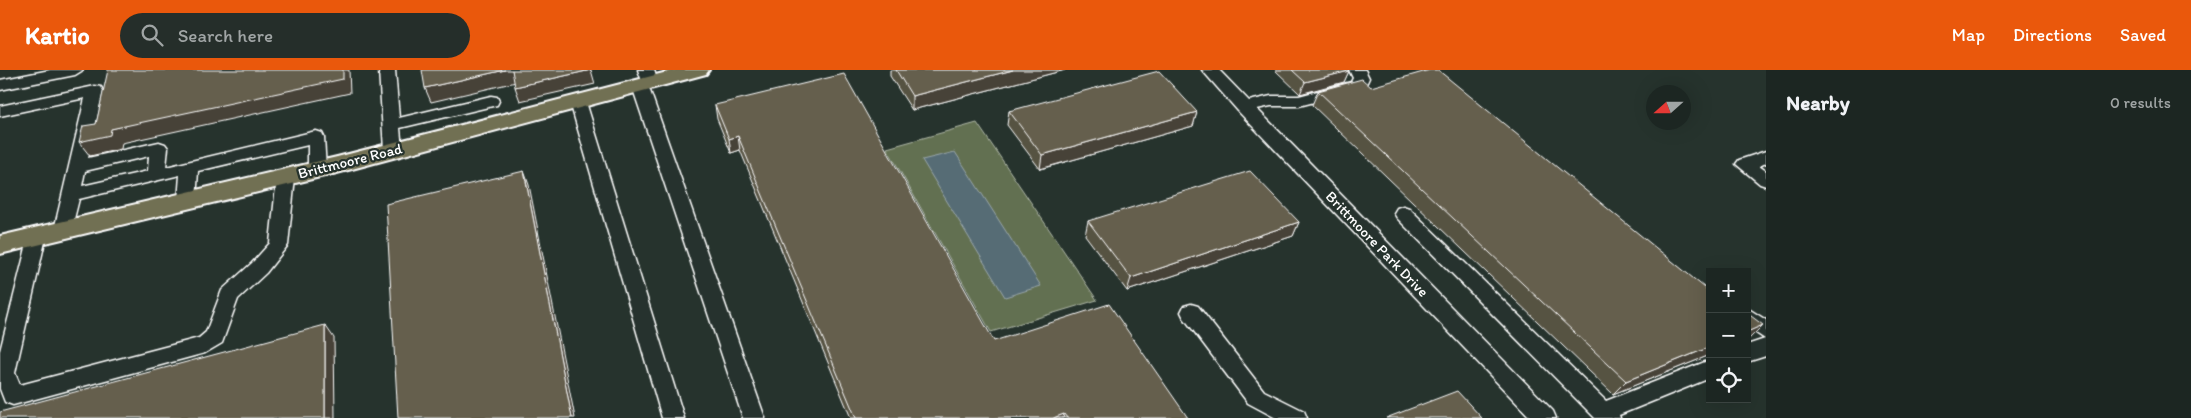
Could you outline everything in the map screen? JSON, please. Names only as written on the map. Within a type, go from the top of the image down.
[{"type":"main road","name":"Brittmoore Road","points":[[0,246],[393,150],[578,102],[645,80],[699,70]]},
{"type":"street","points":[[0,85],[75,70]]},
{"type":"street","points":[[387,70],[393,150]]},
{"type":"street","name":"Brittmoore Park Drive","points":[[1210,70],[1545,418]]},
{"type":"street","points":[[1244,107],[1271,101],[1299,101],[1358,85],[1361,78],[1357,70]]},
{"type":"street","points":[[645,80],[754,418]]},
{"type":"street","points":[[391,125],[491,101]]},
{"type":"street","points":[[578,102],[673,418]]},
{"type":"street","points":[[71,195],[316,137],[317,169]]},
{"type":"street","points":[[77,167],[159,148],[156,175]]},
{"type":"street","points":[[1766,157],[1745,164],[1766,180]]},
{"type":"street","points":[[187,201],[189,167]]},
{"type":"street","points":[[37,237],[5,373],[13,396],[205,345],[216,337],[229,295],[259,268],[279,245],[286,177]]},
{"type":"street","points":[[1403,214],[1606,415],[1706,371]]},
{"type":"street","points":[[1751,319],[1766,331]]},
{"type":"street","points":[[1751,353],[1766,347]]},
{"type":"lane","points":[[0,111],[94,91],[63,230]]},
{"type":"lane","points":[[1191,312],[1256,397],[1296,418]]},
{"type":"green space","points":[[977,123],[1097,300],[991,332],[887,148]]},
{"type":"water","points":[[955,152],[1041,286],[1005,297],[922,160]]},
{"type":"building","points":[[108,70],[343,70],[343,79],[111,129],[110,135],[79,142],[83,126],[96,124]]},
{"type":"building","points":[[422,70],[505,70],[425,88]]},
{"type":"building","points":[[512,70],[591,70],[515,87]]},
{"type":"building","points":[[896,70],[1013,70],[912,96]]},
{"type":"building","points":[[1292,70],[1348,70],[1349,71],[1305,82]]},
{"type":"building","points":[[1430,70],[1438,70],[1706,289],[1706,349],[1626,381],[1318,91],[1362,79],[1371,87]]},
{"type":"building","points":[[1159,71],[1197,112],[1042,155],[1009,111]]},
{"type":"building","points":[[844,74],[994,341],[1109,304],[1188,418],[1067,418],[1064,414],[1053,418],[856,418],[738,136],[729,139],[715,105]]},
{"type":"building","points":[[524,171],[572,418],[398,418],[386,204]]},
{"type":"building","points":[[1250,171],[1299,222],[1131,278],[1088,221]]},
{"type":"building","points":[[1751,316],[1763,325],[1751,330]]},
{"type":"building","points":[[325,325],[325,418],[0,418],[0,412]]},
{"type":"building","points":[[1457,391],[1482,418],[1386,418]]}]
